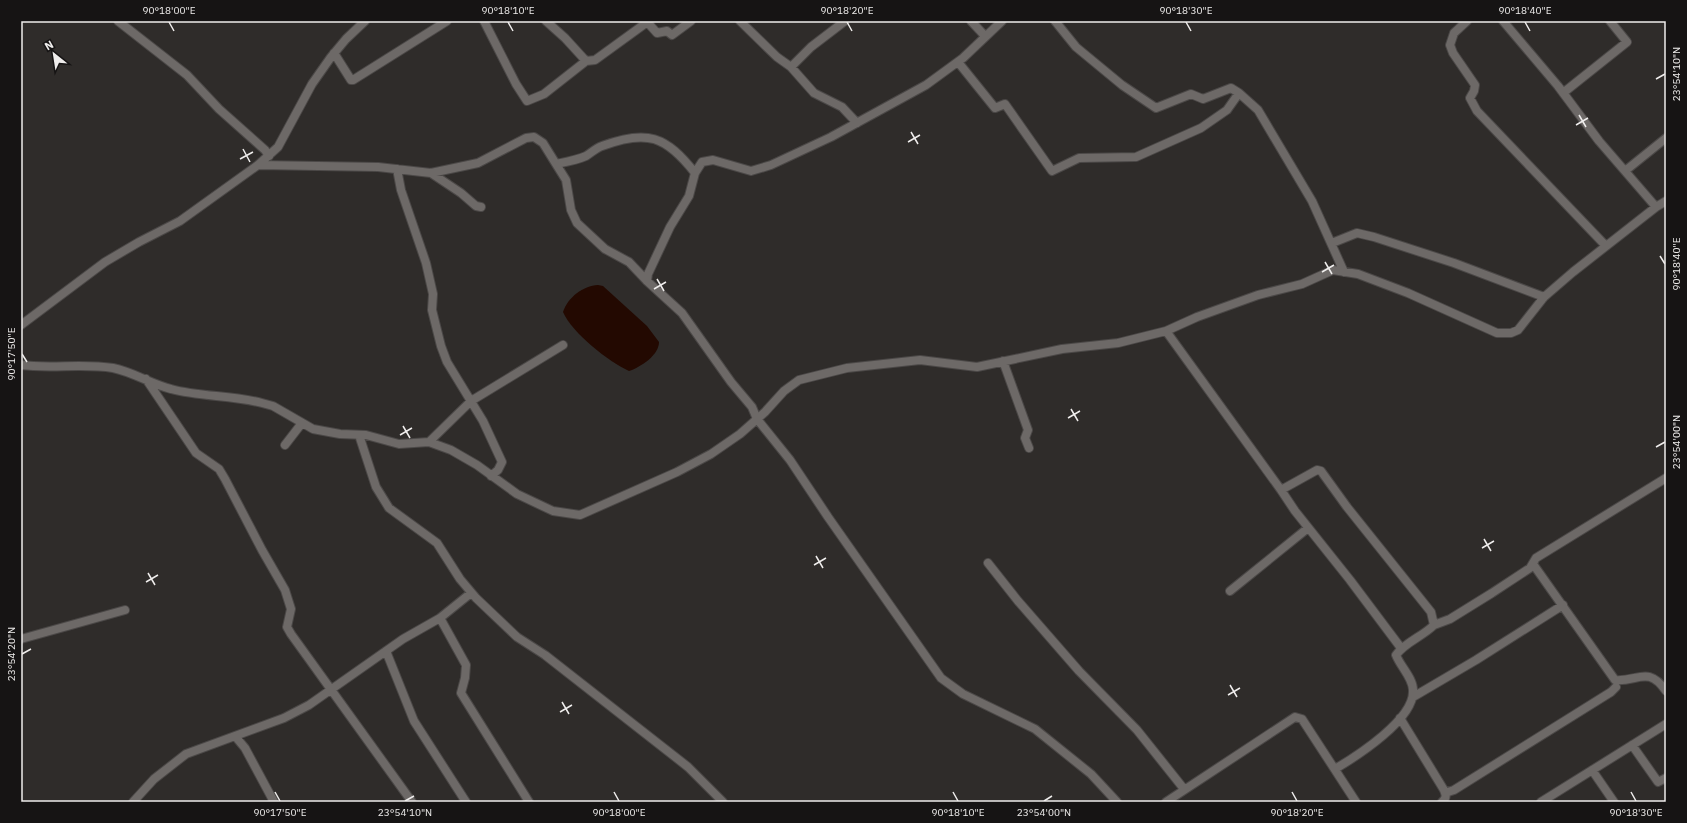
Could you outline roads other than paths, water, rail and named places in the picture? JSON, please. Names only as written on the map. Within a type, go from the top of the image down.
[{"type":"street","points":[[118,21],[188,75],[219,109],[265,150],[269,156]]},
{"type":"street","points":[[21,325],[105,262],[139,242],[180,221],[269,156],[278,147],[312,84],[334,53],[365,21]]},
{"type":"street","points":[[334,53],[351,80],[353,80],[447,21]]},
{"type":"street","points":[[484,21],[526,101],[544,94],[586,62],[595,60],[648,22],[658,34],[667,31],[672,35],[691,21]]},
{"type":"street","points":[[740,21],[777,57],[791,67],[814,93],[842,107],[858,123]]},
{"type":"street","points":[[791,67],[811,47],[845,21]]},
{"type":"street","points":[[971,21],[985,36]]},
{"type":"street","points":[[647,281],[648,274],[670,227],[690,196],[695,173],[702,162],[713,160],[751,171],[771,165],[831,137],[926,85],[975,48],[985,36],[1002,21]]},
{"type":"street","points":[[1056,21],[1076,47],[1122,85],[1156,108],[1191,94],[1203,99],[1231,88],[1239,93],[1258,110],[1312,201],[1344,272]]},
{"type":"street","points":[[1467,21],[1454,33],[1450,45],[1453,53],[1475,85],[1474,91],[1470,98],[1477,111],[1606,246]]},
{"type":"street","points":[[1503,21],[1563,93],[1599,141],[1656,207]]},
{"type":"street","points":[[1563,93],[1627,42],[1610,21]]},
{"type":"street","points":[[551,22],[586,62]]},
{"type":"street","points":[[958,62],[995,108],[1005,104],[1052,171],[1080,158],[1136,157],[1201,128],[1227,110],[1239,93]]},
{"type":"street","points":[[258,165],[378,167],[431,173],[478,163],[526,138],[534,137],[543,143],[566,180],[571,210],[577,223],[605,249],[629,262],[647,281],[682,313],[731,382],[752,407],[757,419],[790,460],[828,517],[855,553],[941,678],[964,694],[993,710],[1035,729],[1091,774],[1116,802]]},
{"type":"street","points":[[556,164],[586,155],[601,146],[642,137],[659,140],[665,143],[677,153],[695,173]]},
{"type":"street","points":[[1624,171],[1666,138]]},
{"type":"street","points":[[397,169],[401,190],[426,263],[433,294],[432,310],[442,346],[448,362],[471,400],[502,462],[498,470],[491,476]]},
{"type":"street","points":[[431,173],[462,193],[476,206],[481,207]]},
{"type":"street","points":[[21,365],[85,365],[114,368],[146,378],[169,389],[273,406],[313,429],[340,434],[359,435],[399,444],[429,442],[451,450],[517,494],[553,511],[580,514],[677,472],[711,454],[740,434],[784,391],[799,380],[847,368],[920,360],[977,367],[1062,349],[1118,343],[1166,331],[1197,317],[1258,295],[1302,284],[1333,270],[1358,274],[1408,293],[1497,333],[1511,333],[1518,330],[1544,297],[1606,246],[1656,207],[1665,202]]},
{"type":"street","points":[[1332,243],[1357,233],[1374,237],[1454,263],[1544,297]]},
{"type":"street","points":[[1166,331],[1308,528],[1400,648]]},
{"type":"street","points":[[429,442],[471,400],[563,345]]},
{"type":"street","points":[[1003,361],[1028,430],[1025,438],[1029,448]]},
{"type":"street","points":[[146,378],[196,453],[219,470],[285,590],[291,609],[288,628],[330,690],[412,802]]},
{"type":"street","points":[[285,445],[302,423]]},
{"type":"street","points":[[359,435],[376,487],[389,508],[437,543],[460,579],[471,592],[517,638],[544,655],[688,767],[723,802]]},
{"type":"street","points":[[1281,490],[1317,470],[1321,470],[1347,507],[1431,612],[1434,625]]},
{"type":"street","points":[[1413,697],[1413,689],[1396,655],[1400,648],[1418,638],[1434,625],[1450,619],[1499,589],[1530,568],[1536,558],[1666,478]]},
{"type":"street","points":[[1230,591],[1308,528]]},
{"type":"street","points":[[988,563],[1018,601],[1079,671],[1137,730],[1184,789]]},
{"type":"street","points":[[1533,564],[1615,680],[1637,676],[1652,677],[1661,684],[1666,691]]},
{"type":"street","points":[[133,802],[154,779],[186,754],[284,718],[309,705],[386,651],[440,618],[471,592]]},
{"type":"street","points":[[1335,770],[1382,736],[1400,718],[1413,697],[1476,660],[1563,605]]},
{"type":"street","points":[[21,640],[125,610]]},
{"type":"street","points":[[440,618],[466,665],[465,678],[461,693],[529,802]]},
{"type":"street","points":[[386,651],[414,721],[466,802]]},
{"type":"street","points":[[1444,790],[1448,792],[1466,782],[1606,695],[1616,687]]},
{"type":"street","points":[[1166,802],[1295,717],[1302,719],[1356,802]]},
{"type":"street","points":[[1400,718],[1444,790],[1446,795],[1442,802]]},
{"type":"street","points":[[1540,802],[1666,724]]},
{"type":"street","points":[[235,736],[245,748],[274,802]]},
{"type":"street","points":[[1632,745],[1658,782],[1666,778]]},
{"type":"street","points":[[1592,770],[1614,802]]}]
